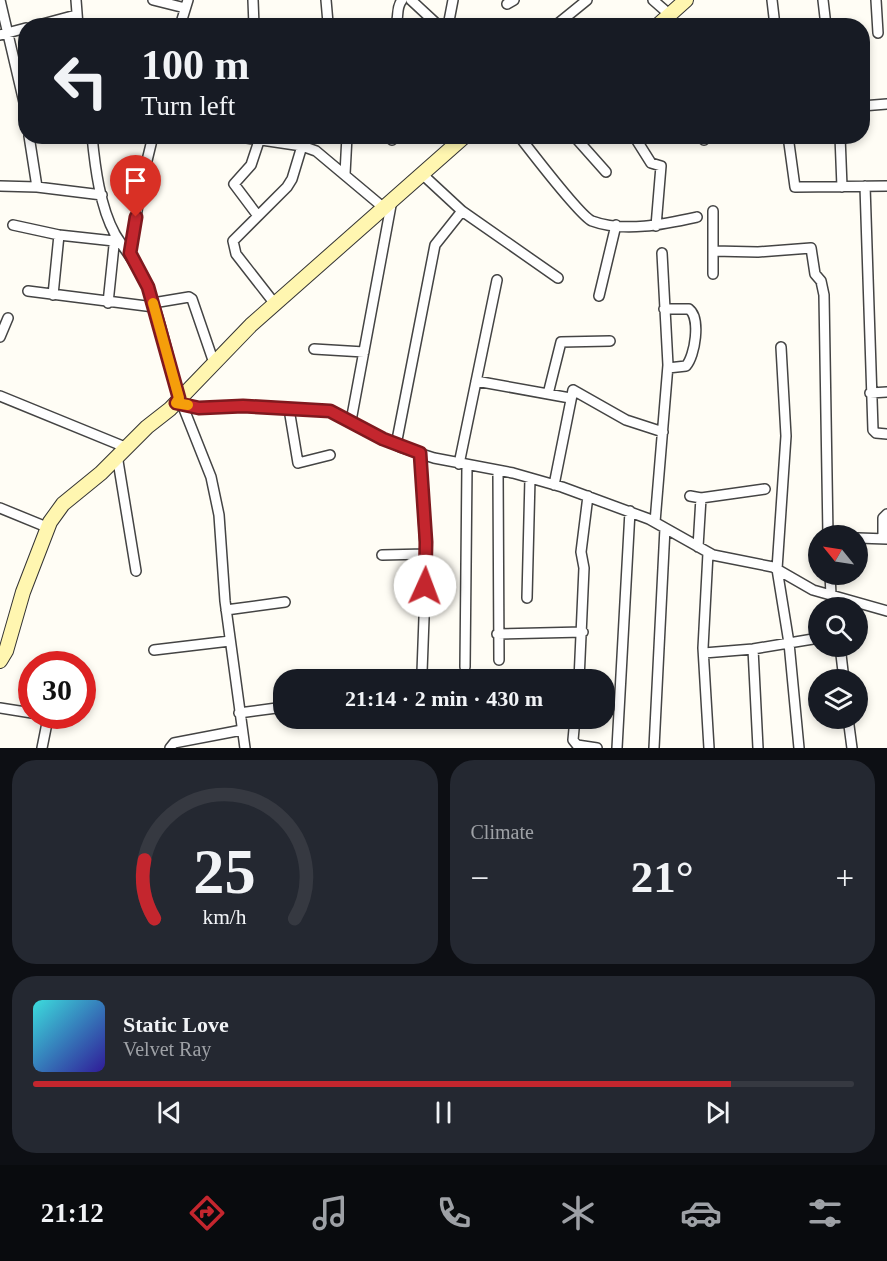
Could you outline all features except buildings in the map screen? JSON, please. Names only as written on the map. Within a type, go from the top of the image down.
[{"type":"main road","points":[[665,18],[684,1]]},
{"type":"main road","points":[[0,661],[6,651],[23,592],[50,522],[63,504],[101,473],[121,451],[179,402],[214,363],[275,304],[456,144]]},
{"type":"street","points":[[0,0],[4,34],[18,83]]},
{"type":"street","points":[[76,0],[77,18]]},
{"type":"street","points":[[153,0],[186,4]]},
{"type":"street","points":[[253,0],[254,18]]},
{"type":"street","points":[[326,0],[327,18]]},
{"type":"street","points":[[397,18],[396,9],[402,0]]},
{"type":"street","points":[[411,0],[430,18]]},
{"type":"street","points":[[450,18],[453,0]]},
{"type":"street","points":[[565,18],[587,0]]},
{"type":"street","points":[[653,0],[669,14]]},
{"type":"street","points":[[772,0],[774,18]]},
{"type":"street","points":[[823,0],[825,18]]},
{"type":"street","points":[[876,0],[878,33]]},
{"type":"street","points":[[65,18],[76,15]]},
{"type":"street","points":[[870,105],[887,104]]},
{"type":"street","points":[[30,144],[37,187]]},
{"type":"street","points":[[93,144],[95,173],[115,237],[108,303]]},
{"type":"street","points":[[130,253],[142,181],[151,144]]},
{"type":"street","points":[[258,144],[251,165],[234,184],[258,216]]},
{"type":"street","points":[[285,144],[302,146],[316,151],[388,204],[351,421]]},
{"type":"street","points":[[345,174],[347,144]]},
{"type":"street","points":[[526,144],[587,217],[616,225],[656,225],[697,217]]},
{"type":"street","points":[[581,144],[606,172]]},
{"type":"street","points":[[639,144],[651,163],[661,166],[656,225]]},
{"type":"street","points":[[789,144],[795,187],[887,186]]},
{"type":"street","points":[[840,144],[842,187]]},
{"type":"street","points":[[275,304],[236,254],[232,245],[233,241],[292,179],[302,146]]},
{"type":"street","points":[[422,174],[462,211],[558,278]]},
{"type":"street","points":[[0,186],[37,187],[102,195]]},
{"type":"street","points":[[865,186],[870,393],[873,429],[876,433],[887,434]]},
{"type":"street","points":[[396,445],[435,246],[462,211]]},
{"type":"street","points":[[713,211],[713,274]]},
{"type":"street","points":[[14,225],[58,235],[115,237],[130,253],[154,305],[179,402],[211,477],[216,500],[226,609],[245,748]]},
{"type":"street","points":[[599,296],[616,225]]},
{"type":"street","points":[[53,295],[58,235]]},
{"type":"street","points":[[713,251],[758,252],[811,248],[815,274],[821,281],[824,295],[828,525]]},
{"type":"street","points":[[655,522],[668,368],[662,253]]},
{"type":"street","points":[[465,667],[463,465],[476,381],[497,280]]},
{"type":"street","points":[[28,291],[108,303],[154,305],[189,297],[192,299],[214,363]]},
{"type":"street","points":[[664,309],[689,309],[696,320],[691,360],[686,366],[668,368]]},
{"type":"street","points":[[0,337],[5,321]]},
{"type":"street","points":[[548,394],[561,342],[610,341]]},
{"type":"street","points":[[781,348],[786,436],[777,569],[789,643],[800,748]]},
{"type":"street","points":[[314,349],[364,352]]},
{"type":"street","points":[[476,381],[570,398]]},
{"type":"street","points":[[554,485],[570,398],[576,390],[626,420],[663,432]]},
{"type":"street","points":[[870,393],[887,392]]},
{"type":"street","points":[[0,396],[121,451],[136,571]]},
{"type":"street","points":[[179,402],[199,408],[243,406],[330,411],[396,445],[463,465],[530,478],[630,510],[720,558],[762,564],[777,569],[813,590],[887,612]]},
{"type":"street","points":[[289,409],[298,463],[330,455]]},
{"type":"street","points":[[420,453],[426,554],[423,669]]},
{"type":"street","points":[[498,471],[497,634],[499,660]]},
{"type":"street","points":[[527,598],[530,478]]},
{"type":"street","points":[[690,496],[701,498],[765,489]]},
{"type":"street","points":[[580,669],[584,568],[581,552],[588,496]]},
{"type":"street","points":[[698,547],[701,498]]},
{"type":"street","points":[[0,508],[49,528]]},
{"type":"street","points":[[617,748],[630,510]]},
{"type":"street","points":[[868,538],[885,539],[883,518],[887,514]]},
{"type":"street","points":[[654,748],[665,528]]},
{"type":"street","points":[[708,553],[704,653],[709,748]]},
{"type":"street","points":[[382,555],[426,554]]},
{"type":"street","points":[[832,585],[835,596]]},
{"type":"street","points":[[226,609],[285,602]]},
{"type":"street","points":[[497,634],[583,632]]},
{"type":"street","points":[[154,650],[230,640]]},
{"type":"street","points":[[704,653],[753,649],[808,640]]},
{"type":"street","points":[[753,649],[758,748]]},
{"type":"street","points":[[0,708],[18,711]]},
{"type":"street","points":[[239,713],[273,708]]},
{"type":"street","points":[[42,748],[46,729]]},
{"type":"street","points":[[574,729],[573,741],[577,745],[597,748]]},
{"type":"street","points":[[849,729],[852,748]]},
{"type":"street","points":[[170,748],[174,743],[242,730]]},
{"type":"slow traffic","points":[[153,303],[179,398],[176,403],[188,405]]},
{"type":"route","points":[[136,217],[130,253],[148,287],[157,313],[179,398],[176,403],[199,408],[243,406],[330,411],[400,447],[420,453],[426,542],[425,586]]}]
